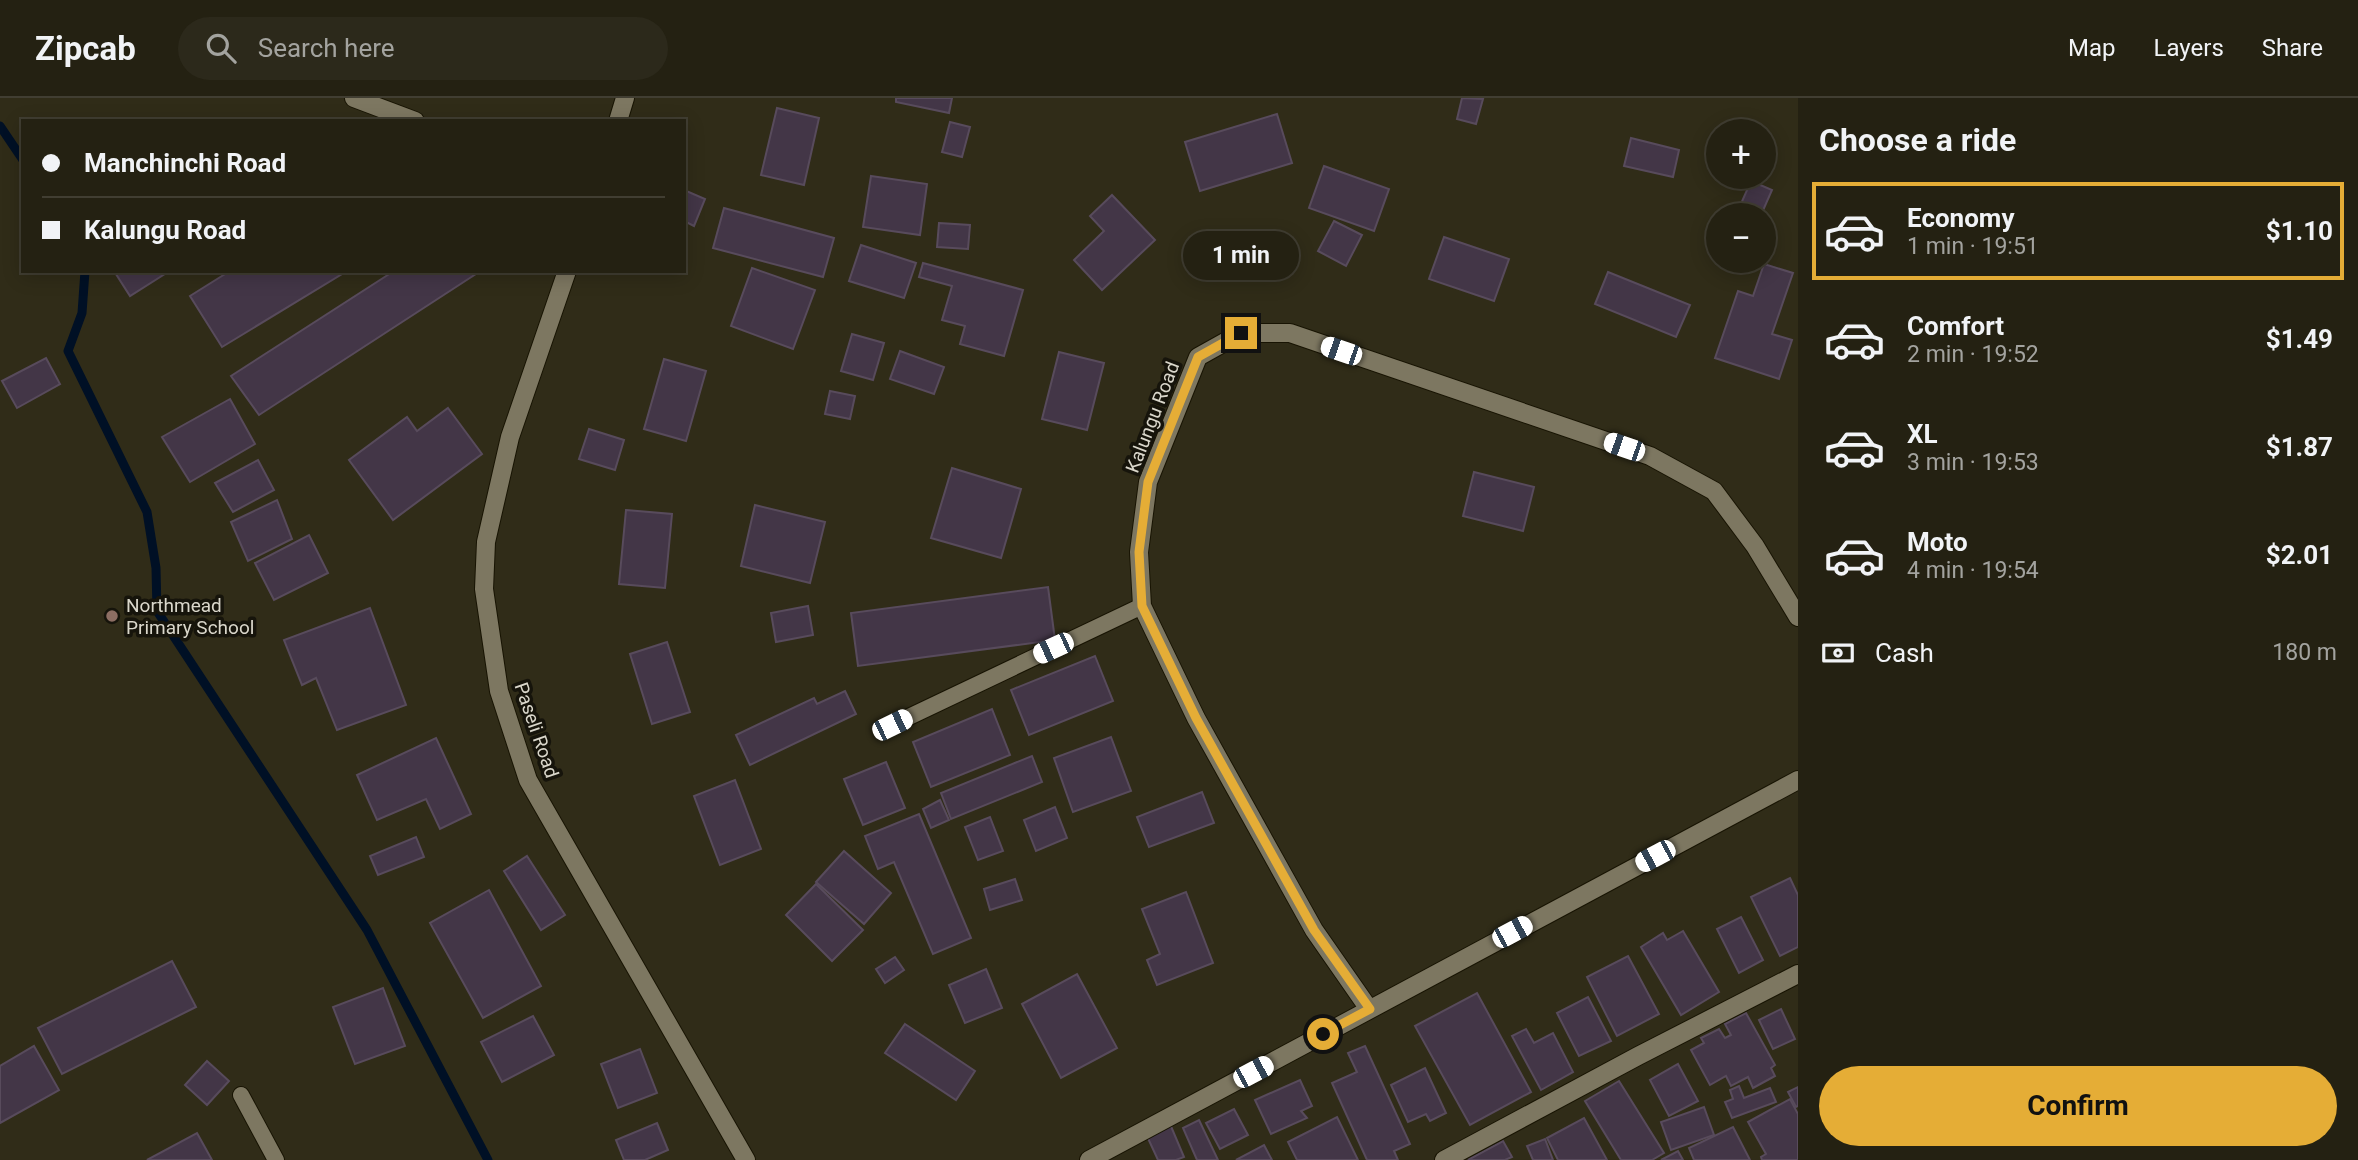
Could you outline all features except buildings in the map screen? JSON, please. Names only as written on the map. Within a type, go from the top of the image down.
[{"type":"street","points":[[354,98],[410,119]]},
{"type":"street","points":[[619,119],[625,98]]},
{"type":"street","name":"Paseli Road","points":[[566,273],[510,437],[486,542],[484,589],[499,691],[528,780],[746,1160]]},
{"type":"street","name":"Kalungu Road","points":[[1370,1009],[1314,930],[1196,718],[1142,606],[1139,552],[1148,482],[1198,357],[1241,333],[1290,333],[1650,456],[1714,491],[1755,546],[1798,617]]},
{"type":"street","points":[[1090,1160],[1798,780]]},
{"type":"street","points":[[1444,1160],[1626,1062],[1798,974]]},
{"type":"lane","points":[[892,725],[1142,606]]},
{"type":"lane","points":[[242,1095],[276,1160]]},
{"type":"waterway","points":[[0,126],[21,157]]},
{"type":"waterway","points":[[85,273],[82,313],[68,351],[147,512],[156,568],[157,611],[367,930],[488,1160]]},
{"type":"place","name":"Northmead Primary School","points":[[112,616]]},
{"type":"route","points":[[1241,333],[1198,357],[1148,482],[1139,552],[1142,606],[1196,718],[1314,930],[1370,1009],[1323,1034]]}]
